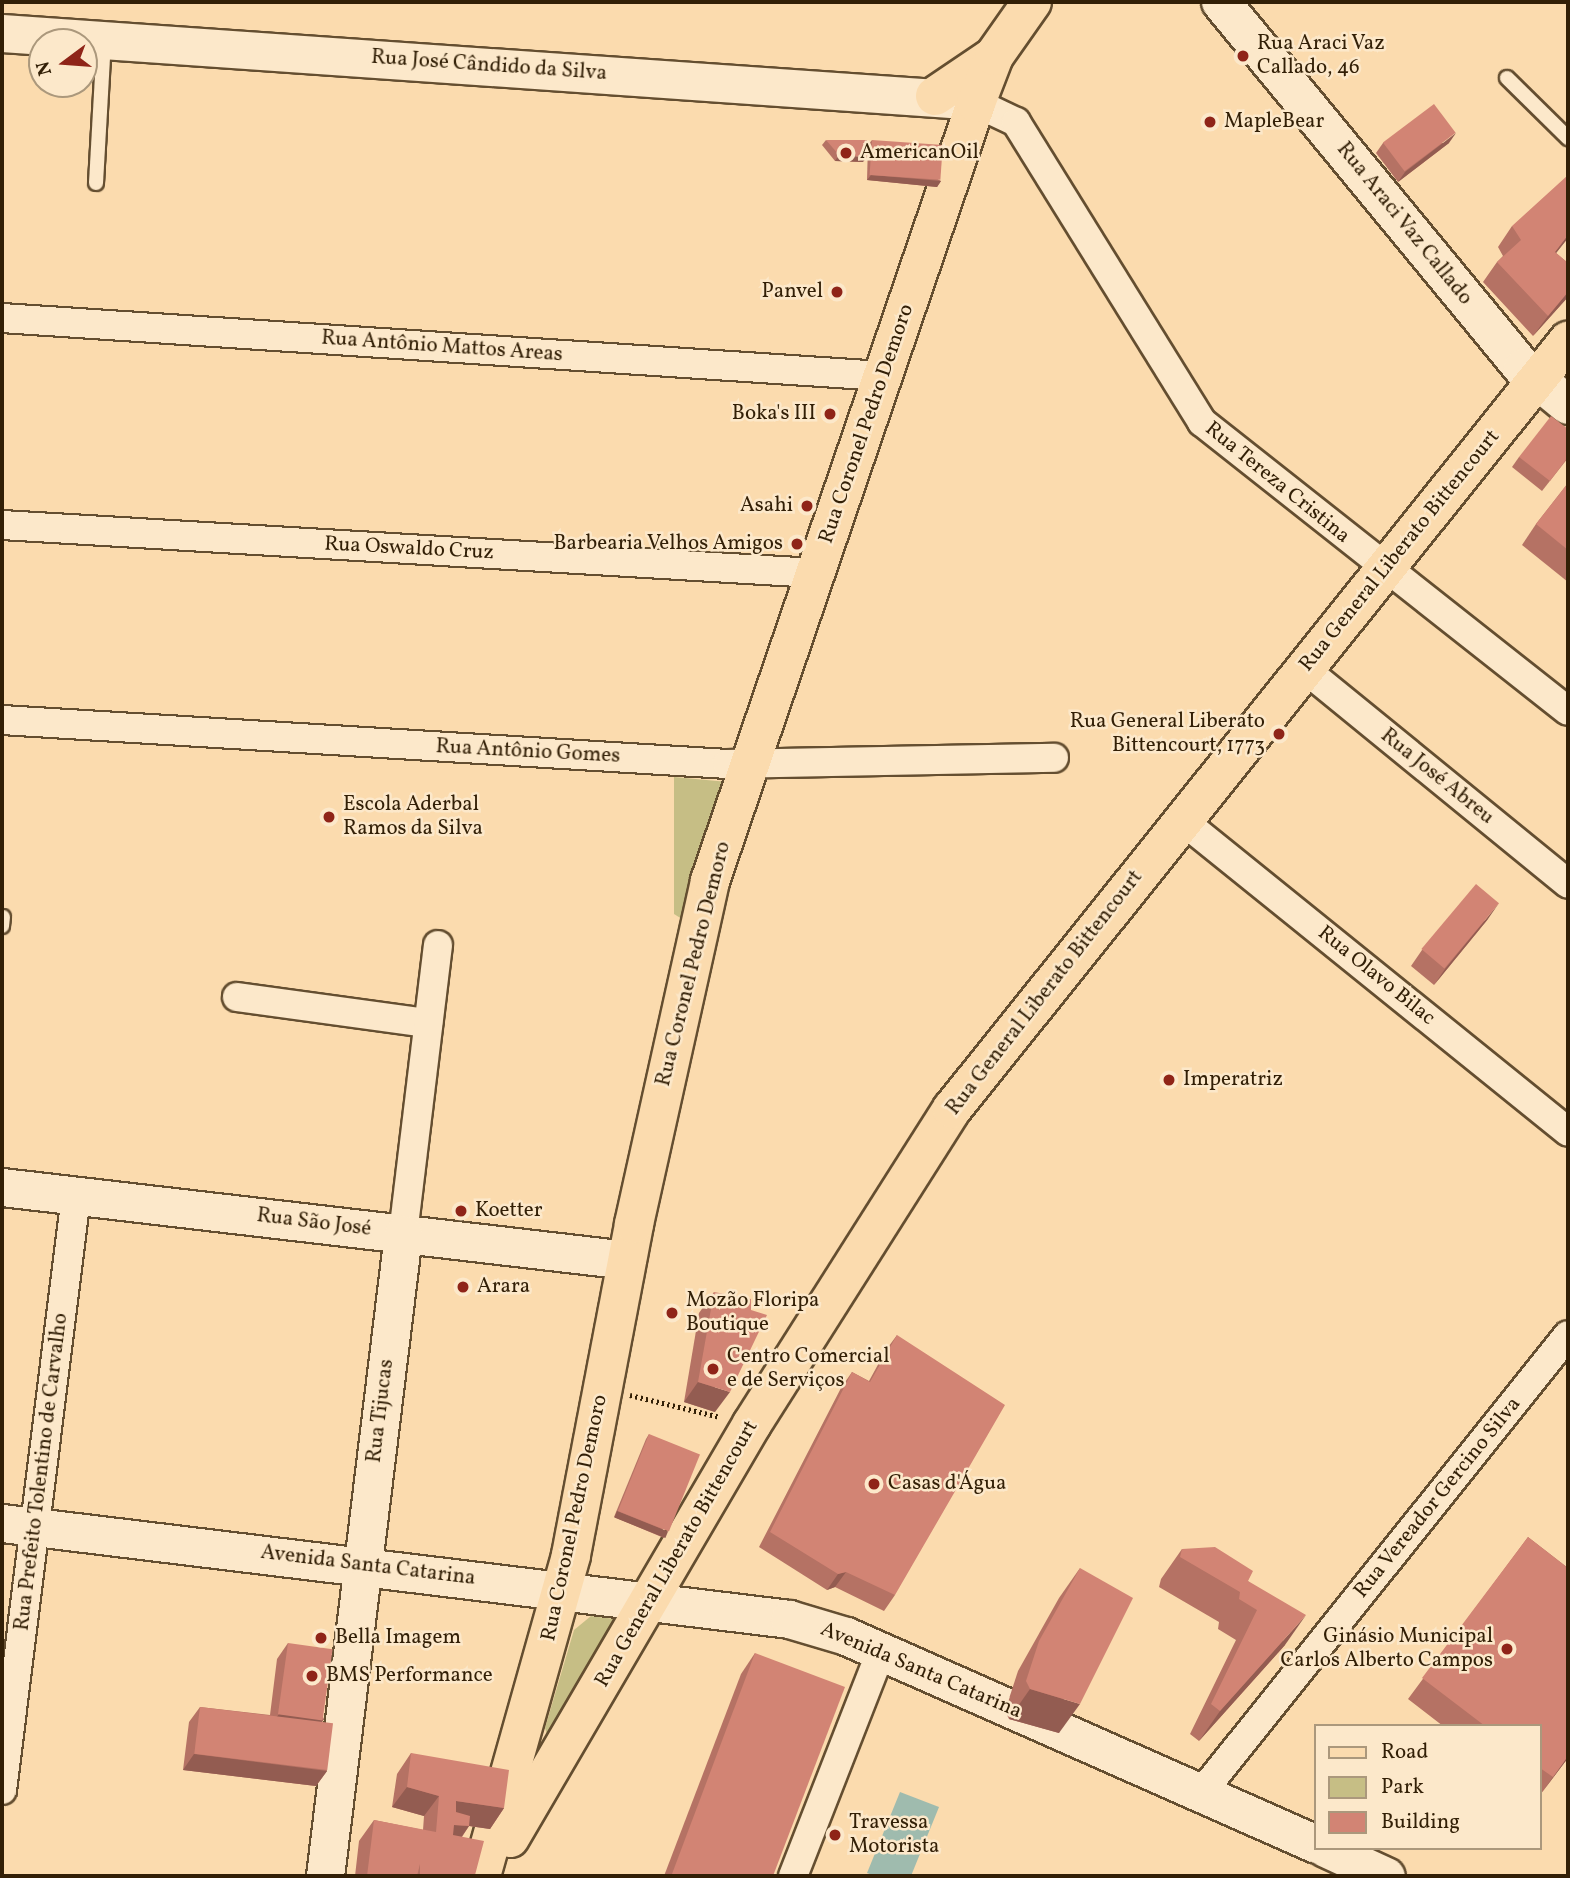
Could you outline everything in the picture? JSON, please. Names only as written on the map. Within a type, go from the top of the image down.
[{"type":"main road","name":"Rua Coronel Pedro Demoro","points":[[481,1876],[563,1589],[626,1260],[697,932],[750,764],[976,103],[994,56],[1032,2]]},
{"type":"main road","name":"Rua Araci Vaz Callado","points":[[1221,2],[1535,381],[1568,405]]},
{"type":"main road","points":[[935,96],[994,56]]},
{"type":"main road","name":"Rua General Liberato Bittencourt","points":[[488,1876],[752,1424],[952,1109],[1568,341]]},
{"type":"street","name":"Rua José Cândido da Silva","points":[[2,33],[935,96],[976,103]]},
{"type":"street","name":"Rua Tereza Cristina","points":[[976,103],[1016,122],[1202,422],[1568,711]]},
{"type":"street","name":"Rua Antônio Mattos Areas","points":[[2,318],[882,376]]},
{"type":"street","name":"Rua Oswaldo Cruz","points":[[2,525],[816,573]]},
{"type":"street","name":"Rua José Abreu","points":[[1306,670],[1568,884]]},
{"type":"street","name":"Rua Antônio Gomes","points":[[2,720],[750,764],[1054,758]]},
{"type":"street","name":"Rua Olavo Bilac","points":[[1183,821],[1568,1132]]},
{"type":"street","name":"Rua Tijucas","points":[[325,1876],[438,945]]},
{"type":"street","points":[[237,997],[428,1023]]},
{"type":"street","name":"Rua São José","points":[[2,1187],[626,1260]]},
{"type":"street","name":"Rua Prefeito Tolentino de Carvalho","points":[[2,1790],[18,1525],[76,1196]]},
{"type":"street","name":"Rua Vereador Gercino Silva","points":[[1202,1792],[1568,1335]]},
{"type":"street","name":"Avenida Santa Catarina","points":[[18,1525],[563,1589],[789,1619],[881,1651],[1314,1843]]},
{"type":"street","points":[[793,1876],[881,1651]]},
{"type":"street","points":[[1329,1850],[1385,1876]]},
{"type":"lane","points":[[96,183],[104,40]]},
{"type":"lane","points":[[1507,78],[1568,138]]},
{"type":"path","points":[[603,1388],[752,1424]]},
{"type":"green space","points":[[674,777],[728,782],[682,919],[674,914]]},
{"type":"green space","points":[[591,1616],[615,1619],[622,1627],[548,1738],[545,1728],[574,1630]]},
{"type":"shaded area","points":[[900,1792],[939,1807],[911,1876],[875,1876],[867,1873]]},
{"type":"building","points":[[1434,104],[1456,133],[1405,171],[1383,143]]},
{"type":"building","points":[[826,140],[867,140],[867,157],[839,155]]},
{"type":"building","points":[[872,140],[943,145],[940,180],[870,175]]},
{"type":"building","points":[[1568,175],[1568,235],[1555,252],[1568,263],[1568,292],[1548,316],[1497,262],[1521,240],[1512,226]]},
{"type":"building","points":[[1551,416],[1568,429],[1568,457],[1550,481],[1519,457]]},
{"type":"building","points":[[1568,483],[1568,550],[1536,524]]},
{"type":"building","points":[[1476,884],[1499,903],[1444,968],[1421,949]]},
{"type":"building","name":"Centro Comercial e de Serviços","points":[[714,1292],[751,1299],[751,1310],[767,1315],[730,1392],[698,1382]]},
{"type":"building","name":"Casas d'Água","points":[[897,1335],[1005,1405],[895,1595],[846,1572],[838,1574],[770,1532],[852,1372],[870,1382]]},
{"type":"building","points":[[649,1434],[700,1455],[669,1532],[618,1511]]},
{"type":"building","name":"Ginásio Municipal Carlos Alberto Campos","points":[[1528,1537],[1568,1568],[1568,1756],[1553,1777],[1542,1769],[1542,1724],[1482,1724],[1422,1678]]},
{"type":"building","points":[[1215,1547],[1253,1571],[1248,1581],[1306,1615],[1220,1711],[1211,1704],[1257,1610],[1239,1599],[1240,1592],[1180,1557],[1182,1549]]},
{"type":"building","points":[[1080,1568],[1133,1598],[1080,1704],[1030,1689],[1026,1681],[1039,1641]]},
{"type":"building","points":[[288,1643],[333,1649],[323,1721],[278,1714]]},
{"type":"building","points":[[755,1653],[845,1687],[773,1876],[672,1874]]},
{"type":"building","points":[[200,1707],[333,1723],[327,1770],[194,1754]]},
{"type":"building","points":[[411,1753],[509,1770],[504,1808],[456,1801],[456,1812],[470,1816],[469,1826],[454,1825],[453,1835],[484,1841],[475,1875],[420,1876],[420,1864],[417,1876],[367,1876],[374,1820],[436,1832],[439,1796],[407,1787]]},
{"type":"place","name":"Rua Araci Vaz Callado, 46","points":[[1243,56]]},
{"type":"place","name":"MapleBear","points":[[1210,122]]},
{"type":"place","name":"AmericanOil","points":[[846,153]]},
{"type":"place","name":"Panvel","points":[[837,292]]},
{"type":"place","name":"Boka's III","points":[[830,414]]},
{"type":"place","name":"Asahi","points":[[807,506]]},
{"type":"place","name":"Barbearia Velhos Amigos","points":[[797,544]]},
{"type":"place","name":"Rua General Liberato Bittencourt, 1773","points":[[1279,734]]},
{"type":"place","name":"Escola Aderbal Ramos da Silva","points":[[329,817]]},
{"type":"place","name":"Imperatriz","points":[[1169,1080]]},
{"type":"place","name":"Koetter","points":[[461,1211]]},
{"type":"place","name":"Arara","points":[[463,1287]]},
{"type":"place","name":"Mozão Floripa Boutique","points":[[672,1313]]},
{"type":"place","name":"Centro Comercial e de Serviços","points":[[713,1369]]},
{"type":"place","name":"Casas d'Água","points":[[874,1484]]},
{"type":"place","name":"Bella Imagem","points":[[321,1638]]},
{"type":"place","name":"Ginásio Municipal Carlos Alberto Campos","points":[[1507,1649]]},
{"type":"place","name":"BMS Performance","points":[[312,1676]]},
{"type":"place","name":"Travessa Motorista","points":[[835,1835]]}]
